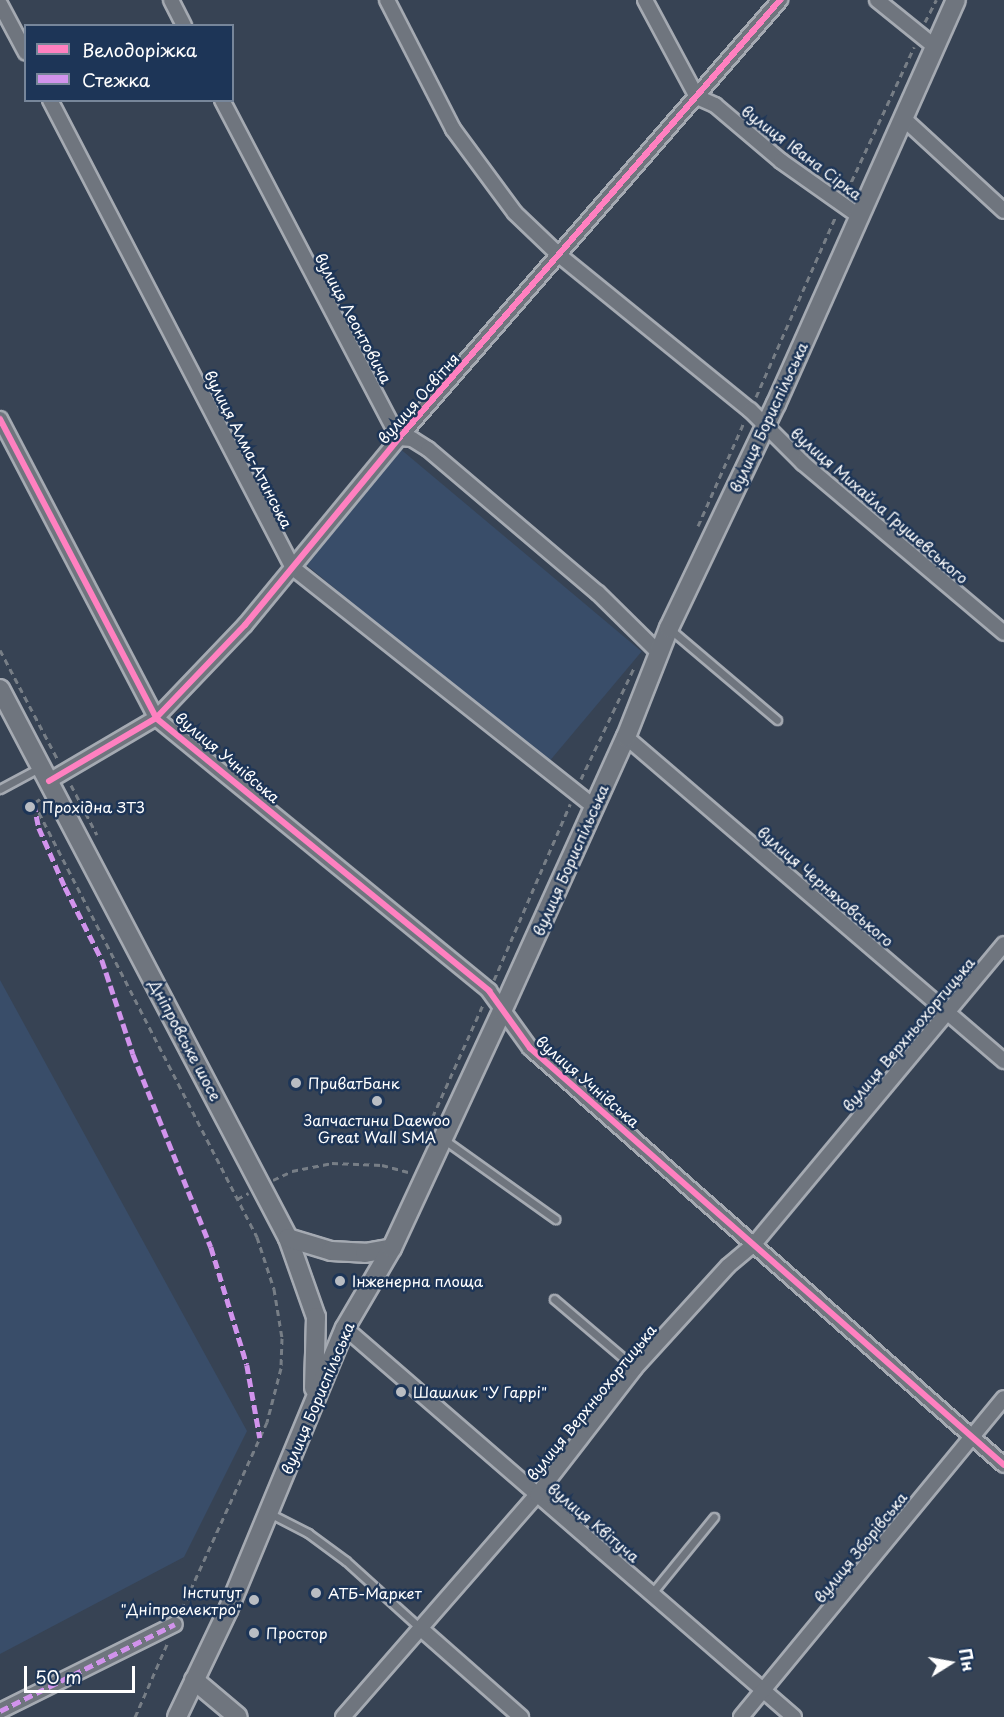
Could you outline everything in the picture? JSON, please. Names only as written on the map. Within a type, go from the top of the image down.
[{"type":"main road","name":"вулиця Бориспільська","points":[[177,1717],[268,1512],[345,1328],[392,1248],[502,1011],[626,737],[669,628],[765,425],[956,0]]},
{"type":"main road","name":"Дніпровське шосе","points":[[0,690],[54,781],[288,1238],[316,1317],[312,1408]]},
{"type":"main road","points":[[288,1238],[331,1251],[365,1253],[392,1248]]},
{"type":"main road","points":[[194,1680],[238,1717]]},
{"type":"street","points":[[171,0],[183,24]]},
{"type":"street","name":"вулиця Михайла Грушевського","points":[[387,0],[429,85],[477,166],[515,213],[560,255],[750,410],[837,492],[1004,633]]},
{"type":"street","points":[[645,0],[697,97]]},
{"type":"street","name":"вулиця Освітня","points":[[54,781],[156,718],[245,625],[399,438],[780,0]]},
{"type":"street","points":[[877,0],[934,46]]},
{"type":"street","points":[[0,4],[24,49]]},
{"type":"street","name":"вулиця Івана Сірка","points":[[697,97],[715,105],[782,161],[859,216]]},
{"type":"street","name":"вулиця Алма-Атинська","points":[[51,102],[292,568],[593,806]]},
{"type":"street","name":"вулиця Леонтовича","points":[[223,102],[399,438]]},
{"type":"street","points":[[903,118],[1004,211]]},
{"type":"street","points":[[0,419],[156,718]]},
{"type":"street","points":[[399,438],[412,439],[428,449],[598,593],[660,654]]},
{"type":"street","name":"вулиця Учнівська","points":[[156,718],[489,991],[530,1047],[755,1243],[1004,1465]]},
{"type":"street","name":"вулиця Черняховського","points":[[626,737],[1004,1061]]},
{"type":"street","name":"вулиця Верхньохортицька","points":[[343,1717],[537,1496],[635,1368],[728,1266],[755,1243],[1004,944]]},
{"type":"street","name":"вулиця Квітуча","points":[[345,1328],[794,1717]]},
{"type":"street","name":"вулиця Зборівська","points":[[741,1717],[1004,1398]]},
{"type":"street","points":[[0,1711],[175,1624]]},
{"type":"street","points":[[420,1628],[521,1717]]},
{"type":"lane","points":[[669,628],[777,720]]},
{"type":"lane","points":[[0,789],[54,781]]},
{"type":"lane","points":[[443,1139],[555,1219]]},
{"type":"lane","points":[[554,1299],[635,1368]]},
{"type":"lane","points":[[268,1512],[308,1533],[336,1554],[420,1628]]},
{"type":"lane","points":[[652,1593],[714,1517]]},
{"type":"path","points":[[694,536],[841,204],[936,0]]},
{"type":"path","points":[[422,1141],[575,792],[647,641]]},
{"type":"path","points":[[54,781],[34,803],[257,1237],[274,1289],[282,1338],[281,1368],[267,1422],[135,1717]]},
{"type":"path","points":[[237,1199],[292,1171],[332,1163],[382,1165],[408,1173],[412,1163]]},
{"type":"shaded area","points":[[398,447],[642,651],[546,766],[302,561]]},
{"type":"shaded area","points":[[0,980],[247,1431],[184,1557],[0,1654]]},
{"type":"marked path","points":[[34,803],[39,828],[65,887],[102,960],[133,1054],[211,1247],[247,1365],[260,1438]]},
{"type":"marked path","points":[[0,1711],[175,1624]]},
{"type":"cycle path","points":[[49,781],[156,718],[245,625],[399,438],[780,0]]},
{"type":"cycle path","points":[[0,419],[156,718],[489,991],[530,1048],[1004,1465]]},
{"type":"place","name":"Прохідна ЗТЗ","points":[[30,807]]},
{"type":"place","name":"ПриватБанк","points":[[296,1083]]},
{"type":"place","name":"Запчастини Daewoo Great Wall SMA","points":[[377,1101]]},
{"type":"place","name":"Інженерна площа","points":[[340,1281]]},
{"type":"place","name":"Шашлик \"У Гаррі\"","points":[[401,1392]]},
{"type":"place","name":"АТБ-Маркет","points":[[316,1593]]},
{"type":"place","name":"Інститут \"Дніпроелектро\"","points":[[254,1600]]},
{"type":"place","name":"Простор","points":[[254,1633]]}]
